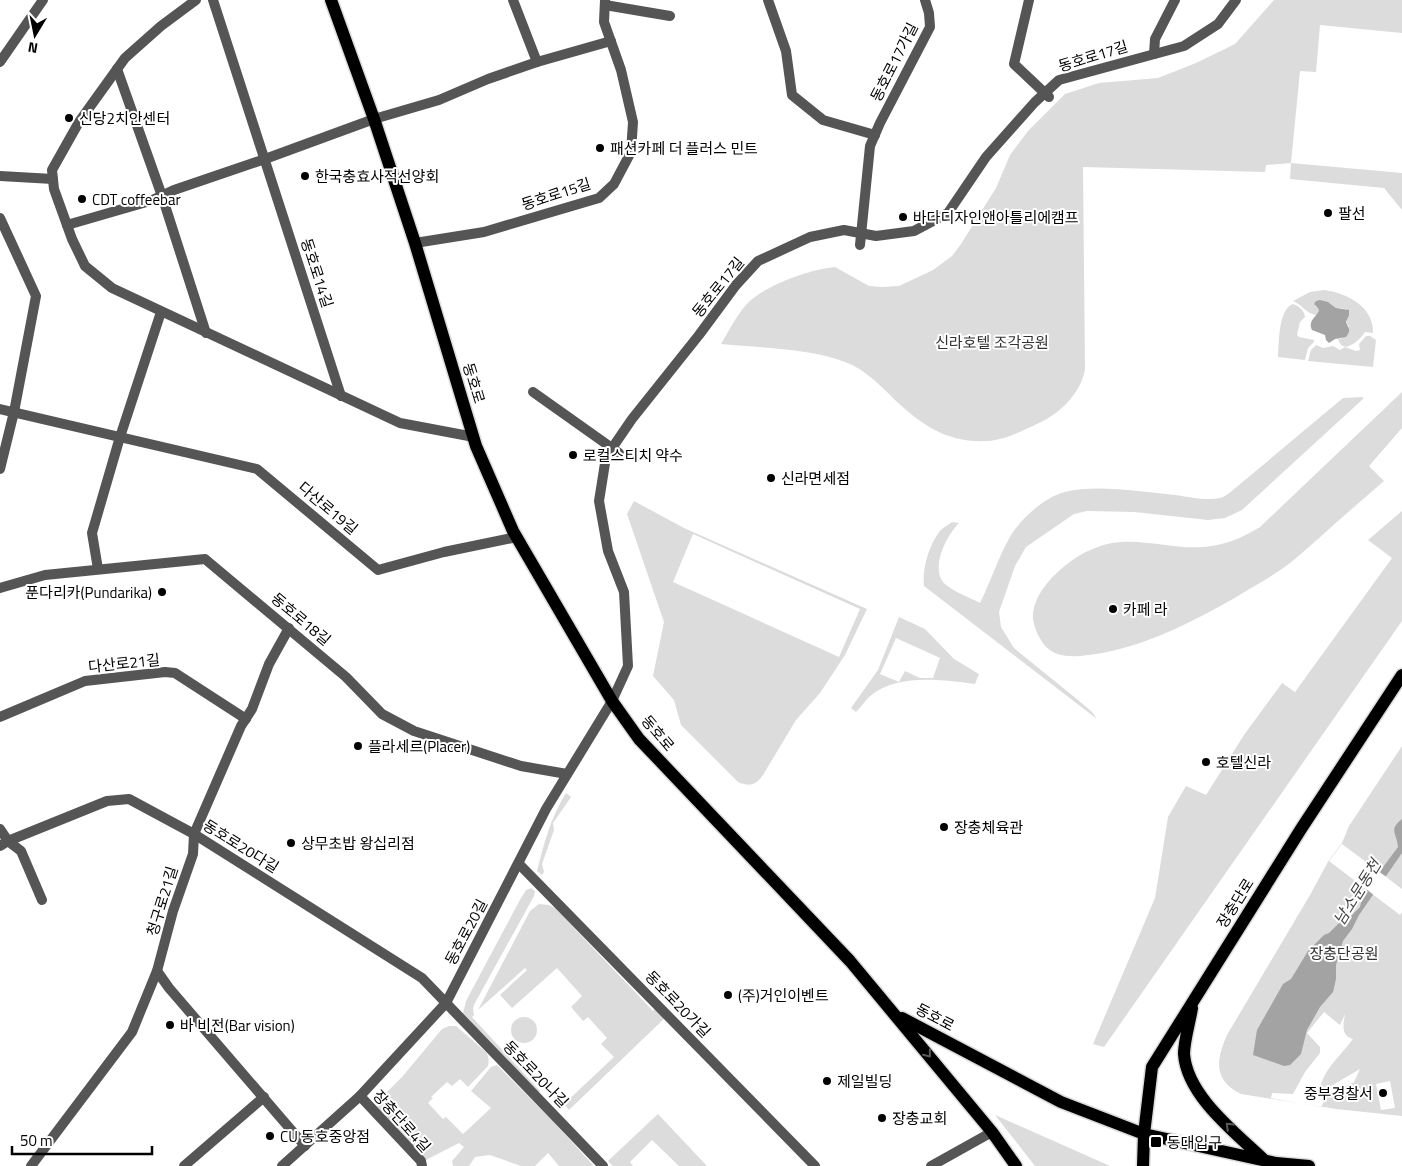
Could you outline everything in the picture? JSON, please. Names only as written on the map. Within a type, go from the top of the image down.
[{"type":"main road","name":"동호로","points":[[331,0],[374,119],[415,242],[436,318],[476,446],[517,537],[612,700],[639,739],[850,961],[897,1016],[1061,1102],[1144,1134],[1270,1162],[1309,1166]]},
{"type":"main road","name":"장충단로","points":[[1143,1166],[1144,1134],[1152,1067],[1301,829],[1402,675]]},
{"type":"main road","points":[[1194,1001],[1184,1053],[1188,1075],[1212,1110],[1270,1162]]},
{"type":"main road","points":[[897,1016],[992,1132],[1016,1166]]},
{"type":"street","points":[[0,62],[43,0]]},
{"type":"street","points":[[196,0],[161,26],[125,58],[78,122],[52,170],[54,189],[85,266],[112,288],[400,423],[474,437]]},
{"type":"street","name":"동호로14길","points":[[213,0],[341,396]]},
{"type":"street","points":[[513,0],[537,62]]},
{"type":"street","points":[[768,0],[786,51],[792,95],[823,120],[875,135]]},
{"type":"street","name":"동호로17가길","points":[[860,245],[870,146],[930,27],[929,13],[925,0]]},
{"type":"street","points":[[1029,0],[1014,64],[1047,95]]},
{"type":"street","points":[[1154,54],[1155,39],[1175,0]]},
{"type":"street","name":"동호로17길","points":[[612,700],[628,666],[624,592],[608,551],[599,501],[606,456],[616,450],[632,420],[736,285],[758,261],[810,237],[844,230],[876,236],[914,231],[948,213],[986,156],[1060,80],[1184,46],[1218,24],[1236,0]]},
{"type":"street","points":[[605,2],[670,16]]},
{"type":"street","name":"동호로15길","points":[[415,242],[494,230],[599,198],[614,184],[631,152],[633,122],[621,70],[604,22],[605,2]]},
{"type":"street","points":[[67,225],[150,201],[174,190],[374,119],[439,100],[488,79],[537,62],[611,41]]},
{"type":"street","points":[[117,69],[162,196],[206,333]]},
{"type":"street","points":[[0,176],[53,179]]},
{"type":"street","points":[[0,218],[36,296],[14,412],[0,470]]},
{"type":"street","points":[[98,569],[92,533],[120,437],[161,312]]},
{"type":"street","points":[[533,392],[616,450]]},
{"type":"street","name":"다산로19길","points":[[0,409],[257,469],[378,570],[444,552],[517,537]]},
{"type":"street","name":"동호로18길","points":[[0,588],[45,575],[205,559],[346,677],[382,714],[414,731],[522,766],[567,774]]},
{"type":"street","name":"청구로21길","points":[[31,1166],[132,1032],[158,972],[173,912],[193,854],[194,834],[246,719],[252,710],[269,664],[289,628]]},
{"type":"street","name":"다산로21길","points":[[0,717],[86,681],[165,672],[176,673],[246,719]]},
{"type":"street","name":"동호로20길","points":[[282,1166],[360,1096],[446,1003],[546,809],[612,700]]},
{"type":"street","name":"동호로20다길","points":[[4,844],[107,802],[130,799],[194,834],[422,978],[446,1003]]},
{"type":"street","points":[[0,829],[4,844],[21,851],[42,900]]},
{"type":"street","name":"동호로20가길","points":[[519,864],[815,1166]]},
{"type":"street","points":[[158,972],[169,988],[304,1146]]},
{"type":"street","name":"동호로20나길","points":[[446,1003],[603,1166]]},
{"type":"street","name":"장충단로4길","points":[[360,1096],[421,1161],[422,1166]]},
{"type":"street","points":[[184,1166],[264,1097]]},
{"type":"street","points":[[931,1166],[992,1132]]},
{"type":"green space","name":"신라호텔 조각공원","points":[[1274,0],[1402,0],[1402,33],[1320,25],[1316,72],[1300,71],[1291,163],[1266,165],[1265,172],[1083,167],[1085,369],[1079,386],[1068,402],[1046,420],[1000,439],[973,441],[960,439],[948,436],[926,425],[906,410],[879,384],[853,365],[831,357],[800,351],[721,344],[739,314],[754,298],[775,285],[800,275],[835,267],[869,286],[882,287],[899,286],[933,270],[952,256],[961,244],[996,188],[1010,155],[1028,131],[1065,94],[1099,83],[1158,78],[1196,63],[1235,44]]},
{"type":"green space","points":[[1291,163],[1402,173],[1402,210],[1384,188],[1290,179]]},
{"type":"green space","points":[[1324,290],[1341,294],[1364,308],[1369,315],[1373,333],[1365,332],[1351,345],[1343,346],[1338,338],[1341,339],[1349,326],[1347,324],[1346,309],[1336,308],[1328,302],[1316,301],[1315,306],[1318,307],[1319,311],[1317,315],[1310,313],[1293,301],[1310,292]]},
{"type":"green space","points":[[1293,304],[1304,312],[1305,317],[1300,322],[1297,335],[1314,340],[1308,348],[1305,360],[1278,357],[1282,320],[1288,307]]},
{"type":"green space","points":[[1366,336],[1376,340],[1373,367],[1308,361],[1311,350],[1316,345],[1323,348],[1333,346],[1340,350],[1345,347],[1356,351],[1360,350],[1359,344]]},
{"type":"green space","points":[[1402,392],[1402,428],[1369,466],[1384,481],[1286,566],[1238,596],[1201,616],[1162,635],[1142,642],[1101,653],[1080,656],[1058,654],[1044,645],[1034,624],[1034,608],[1045,586],[1074,559],[1095,548],[1122,542],[1204,547],[1226,543],[1247,534],[1260,527]]},
{"type":"green space","points":[[1363,397],[1242,510],[1225,518],[1208,520],[1134,512],[1087,511],[1074,514],[1026,547],[1015,566],[999,612],[1001,627],[1014,648],[1078,700],[1097,719],[924,586],[925,565],[932,544],[940,531],[952,522],[959,523],[945,544],[939,561],[941,578],[953,590],[980,603],[1014,530],[1026,516],[1050,498],[1065,492],[1091,489],[1134,491],[1203,499],[1222,497],[1227,495],[1343,398]]},
{"type":"green space","points":[[634,501],[684,528],[867,609],[845,655],[820,693],[796,720],[763,775],[755,783],[749,785],[738,782],[681,725],[674,700],[653,676],[664,622],[627,514]],"holes":[[[693,534],[860,609],[839,657],[673,582]]]},
{"type":"green space","points":[[1402,511],[1402,621],[1104,1047],[1093,1044],[1155,898],[1168,817],[1186,786],[1206,795],[1244,735],[1282,683],[1295,692],[1392,558],[1368,540]]},
{"type":"green space","points":[[899,617],[925,629],[954,659],[979,674],[975,684],[920,680],[893,684],[880,689],[869,697],[856,712],[851,708],[878,670]],"holes":[[[896,638],[940,658],[933,678],[920,678],[905,671],[899,682],[880,674]]]},
{"type":"green space","name":"장충단공원","points":[[1402,746],[1402,889],[1342,844],[1329,861],[1400,915],[1402,912],[1402,1116],[1321,1107],[1327,1096],[1354,1082],[1360,1069],[1322,1091],[1320,1089],[1325,1075],[1353,1039],[1349,1038],[1345,1033],[1343,1026],[1345,1014],[1340,1025],[1324,1012],[1307,1033],[1320,1047],[1320,1053],[1305,1072],[1293,1094],[1272,1093],[1271,1098],[1304,1104],[1241,1094],[1225,1082],[1219,1069],[1223,1044],[1227,1035],[1329,860],[1342,843],[1349,826]],"holes":[[[1390,1081],[1395,1108],[1381,1110],[1376,1084]]]},
{"type":"green space","points":[[566,793],[571,797],[553,823],[554,830],[542,864],[544,872],[542,875],[537,871],[545,840],[556,811]]},
{"type":"green space","points":[[531,888],[535,891],[534,896],[475,1003],[473,1008],[474,1015],[472,1017],[540,1091],[539,1093],[463,1013],[466,1001],[521,898],[526,890]]},
{"type":"green space","points":[[539,904],[555,908],[653,1011],[658,1005],[668,1015],[569,1110],[564,1104],[614,1057],[601,1044],[607,1038],[588,1017],[583,1021],[571,1007],[582,996],[557,968],[512,1008],[500,995],[527,970],[525,968],[478,1010],[530,911]]},
{"type":"green space","points":[[524,1017],[533,1021],[537,1030],[533,1039],[524,1043],[515,1039],[511,1030],[515,1021]]},
{"type":"green space","points":[[456,1026],[486,1052],[489,1062],[488,1066],[468,1087],[460,1079],[452,1086],[447,1082],[431,1097],[433,1098],[428,1103],[443,1119],[446,1117],[463,1134],[491,1108],[471,1091],[491,1067],[497,1065],[550,1118],[593,1165],[559,1166],[548,1153],[535,1166],[521,1166],[490,1155],[475,1157],[469,1166],[453,1166],[452,1161],[464,1147],[459,1143],[424,1161],[377,1106],[377,1102],[402,1077],[442,1029]]},
{"type":"green space","points":[[658,1114],[707,1166],[679,1166],[652,1140],[630,1162],[633,1166],[613,1166],[608,1161]]},
{"type":"green space","points":[[995,1115],[1110,1166],[1035,1166]]},
{"type":"shaded area","points":[[1320,300],[1328,302],[1336,308],[1349,310],[1346,322],[1349,331],[1346,337],[1335,339],[1329,343],[1325,335],[1312,330],[1311,322],[1319,311],[1314,304]]},
{"type":"shaded area","points":[[1402,819],[1402,853],[1343,941],[1336,965],[1336,979],[1333,992],[1320,1007],[1307,1030],[1301,1054],[1290,1065],[1284,1066],[1253,1055],[1257,1030],[1283,984],[1291,979],[1308,951],[1324,935],[1329,933],[1340,922],[1349,918],[1360,907],[1363,894],[1398,847],[1394,829]]},
{"type":"pier","points":[[1378,871],[1388,878],[1375,896],[1365,888]]},
{"type":"place","name":"신당2치안센터","points":[[69,118]]},
{"type":"place","name":"패션카페 더 플러스 민트","points":[[600,148]]},
{"type":"place","name":"한국충효사적선양회","points":[[305,176]]},
{"type":"place","name":"CDT coffeebar","points":[[82,199]]},
{"type":"place","name":"팔선","points":[[1328,213]]},
{"type":"place","name":"바다디자인앤아틀리에캠프","points":[[903,217]]},
{"type":"place","name":"로컬스티치 약수","points":[[573,455]]},
{"type":"place","name":"신라면세점","points":[[771,478]]},
{"type":"place","name":"푼다리카(Pundarika)","points":[[162,592]]},
{"type":"place","name":"카페 라","points":[[1113,609]]},
{"type":"place","name":"플라세르(Placer)","points":[[358,746]]},
{"type":"place","name":"호텔신라","points":[[1206,762]]},
{"type":"place","name":"장충체육관","points":[[944,827]]},
{"type":"place","name":"상무초밥 왕십리점","points":[[291,843]]},
{"type":"place","name":"(주)거인이벤트","points":[[728,995]]},
{"type":"place","name":"바 비전(Bar vision)","points":[[170,1025]]},
{"type":"place","name":"제일빌딩","points":[[827,1081]]},
{"type":"place","name":"중부경찰서","points":[[1383,1093]]},
{"type":"place","name":"장충교회","points":[[882,1118]]},
{"type":"place","name":"CU 동호중앙점","points":[[270,1136]]},
{"type":"place","name":"동대입구","points":[[1156,1142]]},
{"type":"water label","name":"남소문동천","points":[[1357,892]]}]
